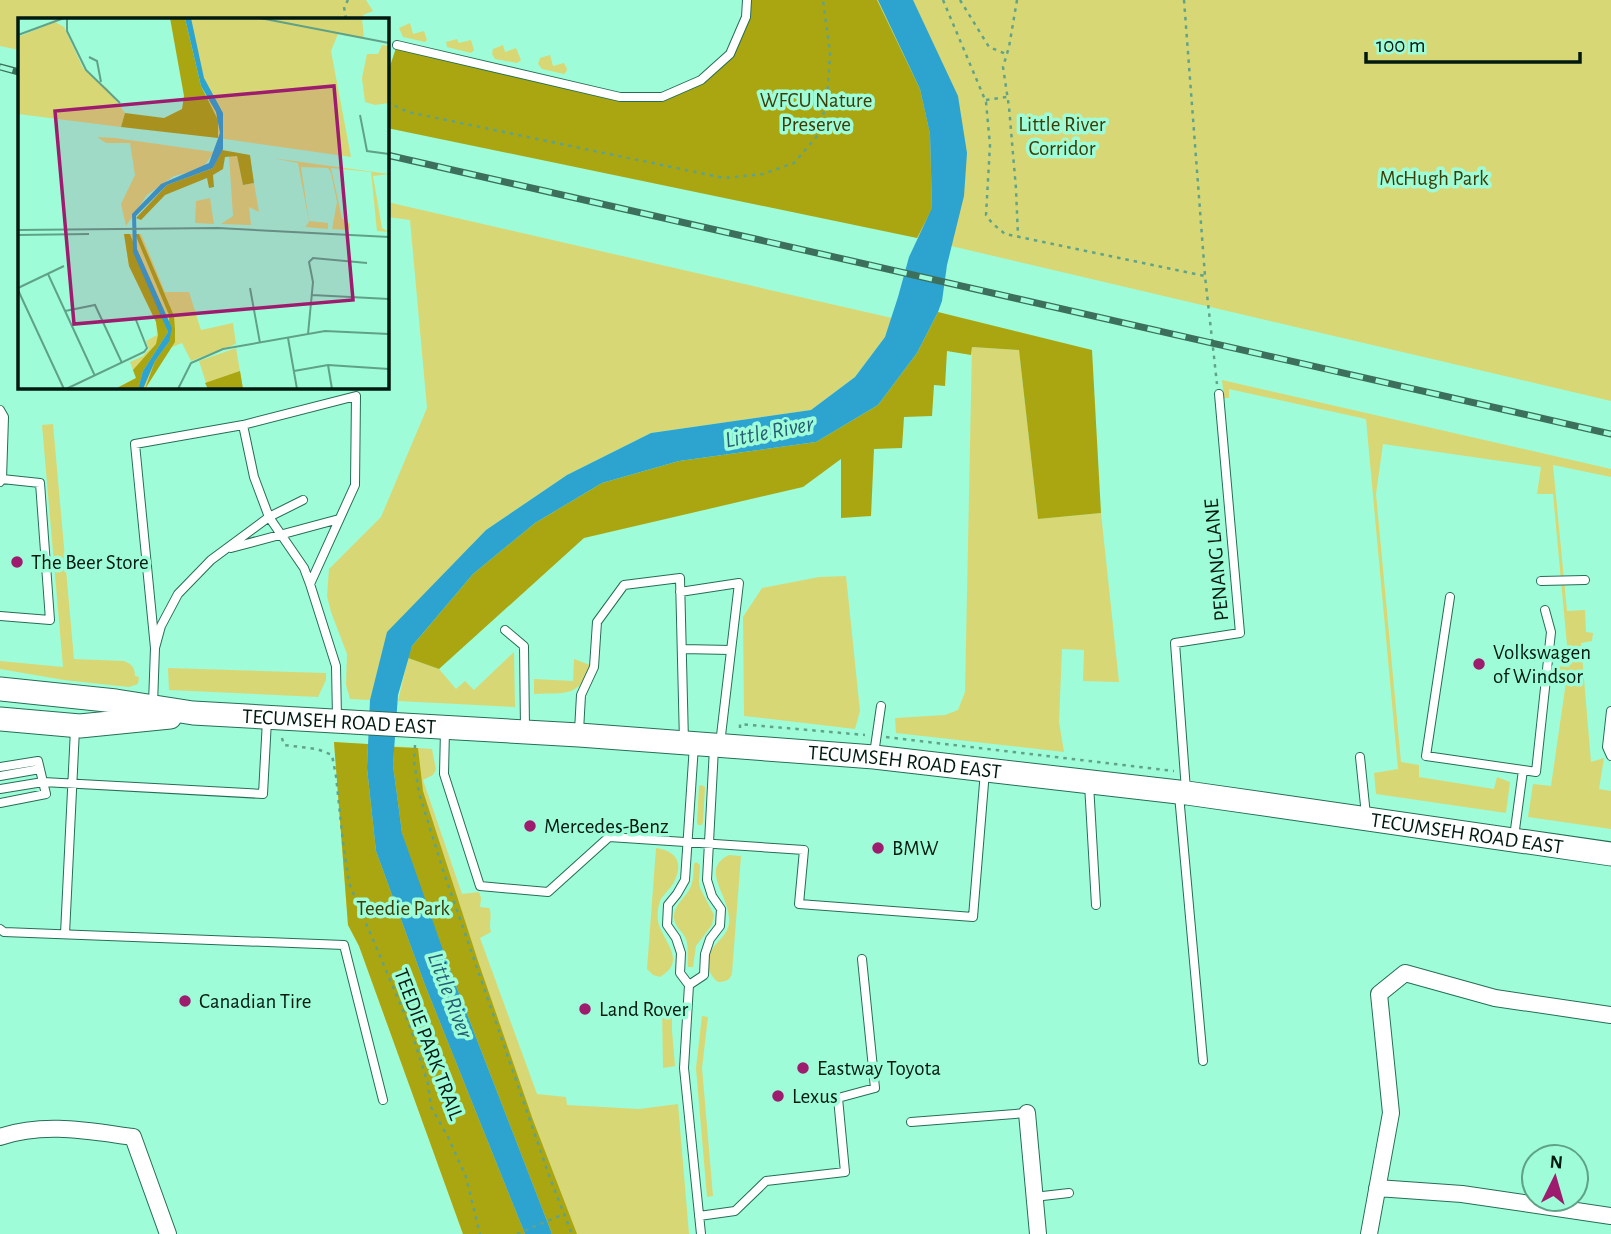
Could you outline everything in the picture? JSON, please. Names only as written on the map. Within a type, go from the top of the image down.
[{"type":"main road","name":"TECUMSEH ROAD EAST","points":[[0,689],[116,701],[193,713],[703,743],[875,746],[985,769],[1088,781],[1183,786],[1366,818],[1611,854]]},
{"type":"main road","name":"TECUMSEH ROAD EAST","points":[[0,719],[75,726],[140,721],[193,713]]},
{"type":"street","points":[[1369,1234],[1391,1113],[1380,993],[1405,973],[1495,998],[1611,1015]]},
{"type":"street","points":[[1027,1113],[1038,1234]]},
{"type":"street","points":[[0,1137],[19,1131],[62,1128],[133,1137],[168,1234]]},
{"type":"street","points":[[1377,1188],[1462,1195],[1611,1216]]},
{"type":"lane","points":[[397,45],[620,97],[662,97],[701,80],[730,54],[747,17],[747,0]]},
{"type":"lane","name":"PENANG LANE","points":[[1183,786],[1175,643],[1240,633],[1219,394]]},
{"type":"lane","points":[[153,707],[155,648],[135,444],[243,425],[356,396],[355,485],[310,584]]},
{"type":"lane","points":[[0,410],[4,417],[1,481],[40,483],[50,620],[0,616]]},
{"type":"lane","points":[[243,425],[254,477],[270,517],[304,568],[310,584],[335,666],[337,721]]},
{"type":"lane","points":[[155,648],[161,626],[178,594],[211,560],[270,517],[303,500]]},
{"type":"lane","points":[[225,550],[339,519]]},
{"type":"lane","points":[[579,734],[581,695],[594,667],[597,622],[624,585],[680,578],[682,649],[703,743],[709,843],[707,880],[712,896],[721,909],[720,926],[710,939],[705,954],[704,975],[689,985]]},
{"type":"lane","points":[[1541,581],[1585,580]]},
{"type":"lane","points":[[680,592],[739,583],[731,650],[703,743],[687,842],[685,880],[668,905],[667,925],[676,938],[681,953],[680,973],[689,985],[684,1068],[701,1234]]},
{"type":"lane","points":[[1450,597],[1426,756],[1536,772],[1551,632],[1545,610]]},
{"type":"lane","points":[[505,630],[524,646],[525,731]]},
{"type":"lane","points":[[682,649],[731,650]]},
{"type":"lane","points":[[875,746],[881,706]]},
{"type":"lane","points":[[1611,711],[1606,747],[1611,756]]},
{"type":"lane","points":[[0,789],[43,782],[263,794],[267,717]]},
{"type":"lane","points":[[65,934],[75,726]]},
{"type":"lane","points":[[444,727],[444,774],[480,886],[548,892],[610,837],[804,850],[799,904],[973,917],[985,769]]},
{"type":"lane","points":[[1360,757],[1366,818]]},
{"type":"lane","points":[[0,767],[38,761],[46,794],[0,803]]},
{"type":"lane","points":[[0,776],[40,769]]},
{"type":"lane","points":[[1513,840],[1523,770]]},
{"type":"lane","points":[[1088,781],[1096,905]]},
{"type":"lane","points":[[1183,786],[1203,1060]]},
{"type":"lane","points":[[0,929],[4,932],[344,945],[383,1100]]},
{"type":"lane","points":[[699,1216],[735,1211],[766,1181],[845,1172],[838,1098],[875,1088],[862,959]]},
{"type":"lane","points":[[911,1122],[1027,1113]]},
{"type":"lane","points":[[1034,1197],[1069,1194]]},
{"type":"path","points":[[346,18],[344,7],[348,0]]},
{"type":"path","points":[[388,102],[408,112],[724,178],[763,174],[794,163],[818,135],[827,100],[830,52],[823,0]]},
{"type":"path","points":[[943,0],[986,100],[990,145],[986,215],[992,223],[1005,234],[1205,276]]},
{"type":"path","points":[[960,0],[989,47],[1006,54]]},
{"type":"path","points":[[1017,0],[1003,66],[1016,189],[1018,237]]},
{"type":"path","points":[[1184,0],[1205,276],[1219,394]]},
{"type":"path","points":[[986,100],[1007,97]]},
{"type":"path","points":[[740,724],[875,746],[1183,786]]},
{"type":"path","name":"TEEDIE PARK TRAIL","points":[[282,738],[284,745],[317,748],[332,755],[349,883],[410,1027],[428,1084],[431,1107],[466,1177],[480,1234]]},
{"type":"path","points":[[415,745],[414,761],[419,793],[439,857],[546,1169],[572,1234]]},
{"type":"path","points":[[517,1234],[564,1214]]},
{"type":"green space","points":[[0,0],[366,0],[373,11],[363,15],[364,18],[18,18],[18,50],[0,46]]},
{"type":"green space","name":"WFCU Nature Preserve","points":[[747,0],[877,0],[920,89],[930,134],[932,209],[917,238],[388,128],[388,72],[397,45],[620,97],[662,97],[701,80],[730,54],[746,17]]},
{"type":"green space","name":"McHugh Park","points":[[877,0],[1611,0],[1611,401],[917,238],[932,208],[920,89]]},
{"type":"green space","points":[[410,23],[413,34],[424,31],[427,40],[425,42],[403,37],[399,28]]},
{"type":"green space","points":[[457,39],[459,43],[471,40],[474,50],[471,53],[447,47],[446,42]]},
{"type":"green space","points":[[503,45],[505,52],[516,48],[521,60],[517,63],[495,59],[493,49]]},
{"type":"green space","points":[[550,55],[553,66],[564,63],[567,69],[564,74],[542,69],[538,64],[540,58]]},
{"type":"green space","points":[[388,202],[892,318],[885,337],[855,377],[811,410],[651,433],[567,475],[486,530],[388,632],[370,700],[350,699],[346,685],[347,654],[327,596],[329,569],[381,517],[427,408],[410,220],[388,217]]},
{"type":"green space","points":[[938,312],[1092,350],[1101,513],[1038,519],[1019,350],[972,347],[971,355],[947,351],[945,386],[934,385],[932,416],[904,417],[902,448],[874,449],[871,516],[841,518],[841,459],[803,487],[584,538],[439,669],[408,658],[412,646],[473,574],[535,523],[602,483],[679,461],[816,442],[878,405],[917,353]]},
{"type":"green space","points":[[972,347],[1019,350],[1038,519],[1101,513],[1119,682],[1083,681],[1084,650],[1062,649],[1059,722],[1064,752],[896,733],[895,718],[945,715],[958,710],[965,692]]},
{"type":"green space","points":[[1222,380],[1611,469],[1611,477],[1553,465],[1567,611],[1585,610],[1586,632],[1593,633],[1592,641],[1581,643],[1591,762],[1604,758],[1599,789],[1611,791],[1611,829],[1528,817],[1533,784],[1551,786],[1567,675],[1556,673],[1557,666],[1569,667],[1553,494],[1537,494],[1541,467],[1383,444],[1376,494],[1401,762],[1419,765],[1419,777],[1494,789],[1497,777],[1510,782],[1506,813],[1376,794],[1374,773],[1398,769],[1366,419],[1229,389],[1229,398],[1224,398]]},
{"type":"green space","points":[[53,424],[74,659],[127,662],[135,676],[139,677],[138,684],[129,687],[0,669],[0,661],[63,667],[42,425]]},
{"type":"green space","points":[[846,576],[860,711],[855,729],[744,716],[743,617],[762,588],[819,577]]},
{"type":"green space","points":[[514,652],[515,707],[398,701],[408,658],[439,669],[456,689],[465,681],[474,690]]},
{"type":"green space","points":[[574,659],[590,665],[576,689],[562,693],[534,694],[534,679],[573,681]]},
{"type":"green space","points":[[168,668],[326,673],[326,680],[318,697],[169,690]]},
{"type":"green space","name":"Teedie Park","points":[[334,742],[432,749],[436,770],[433,775],[423,780],[462,894],[479,892],[480,907],[489,908],[491,932],[480,938],[537,1094],[566,1097],[567,1105],[639,1109],[678,1104],[689,1234],[463,1234],[359,946],[348,925]]},
{"type":"green space","points":[[334,742],[368,744],[367,768],[376,851],[425,985],[525,1234],[463,1234],[359,946],[348,925]]},
{"type":"green space","points":[[394,747],[418,748],[423,791],[478,961],[533,1120],[577,1234],[552,1234],[450,970],[402,833],[393,765]]},
{"type":"green space","points":[[699,786],[705,787],[703,822],[698,825]]},
{"type":"green space","points":[[656,848],[669,852],[678,863],[674,882],[658,907],[660,928],[673,957],[672,964],[660,977],[647,969]]},
{"type":"green space","points":[[729,855],[741,856],[732,973],[727,980],[718,982],[709,971],[708,961],[713,948],[726,932],[729,920],[716,870],[720,862]]},
{"type":"green space","points":[[696,862],[700,865],[700,888],[714,915],[712,925],[696,946],[693,967],[688,967],[686,939],[676,925],[674,915],[691,886]]},
{"type":"green space","points":[[672,1003],[675,1066],[663,1068],[662,1004]]},
{"type":"green space","points":[[702,1016],[708,1017],[702,1068],[713,1196],[707,1197],[696,1068]]},
{"type":"water","name":"Little River","points":[[878,0],[913,0],[958,96],[967,153],[964,196],[947,265],[942,301],[917,353],[878,405],[816,442],[679,461],[602,483],[535,523],[473,574],[412,646],[398,695],[393,765],[402,833],[450,970],[552,1234],[525,1234],[425,985],[376,851],[367,768],[370,700],[387,632],[486,530],[567,475],[651,433],[811,410],[855,377],[885,337],[909,257],[932,208],[930,134],[920,89]]},
{"type":"railway","points":[[0,67],[18,72]]},
{"type":"railway","points":[[388,155],[1611,434]]},
{"type":"place","name":"The Beer Store","points":[[17,562]]},
{"type":"place","name":"Volkswagen of Windsor","points":[[1479,664]]},
{"type":"place","name":"Mercedes-Benz","points":[[530,826]]},
{"type":"place","name":"BMW","points":[[878,848]]},
{"type":"place","name":"Canadian Tire","points":[[185,1001]]},
{"type":"place","name":"Land Rover","points":[[585,1009]]},
{"type":"place","name":"Eastway Toyota","points":[[803,1068]]},
{"type":"place","name":"Lexus","points":[[778,1096]]},
{"type":"park label","name":"Little River Corridor","points":[[1062,136]]}]
